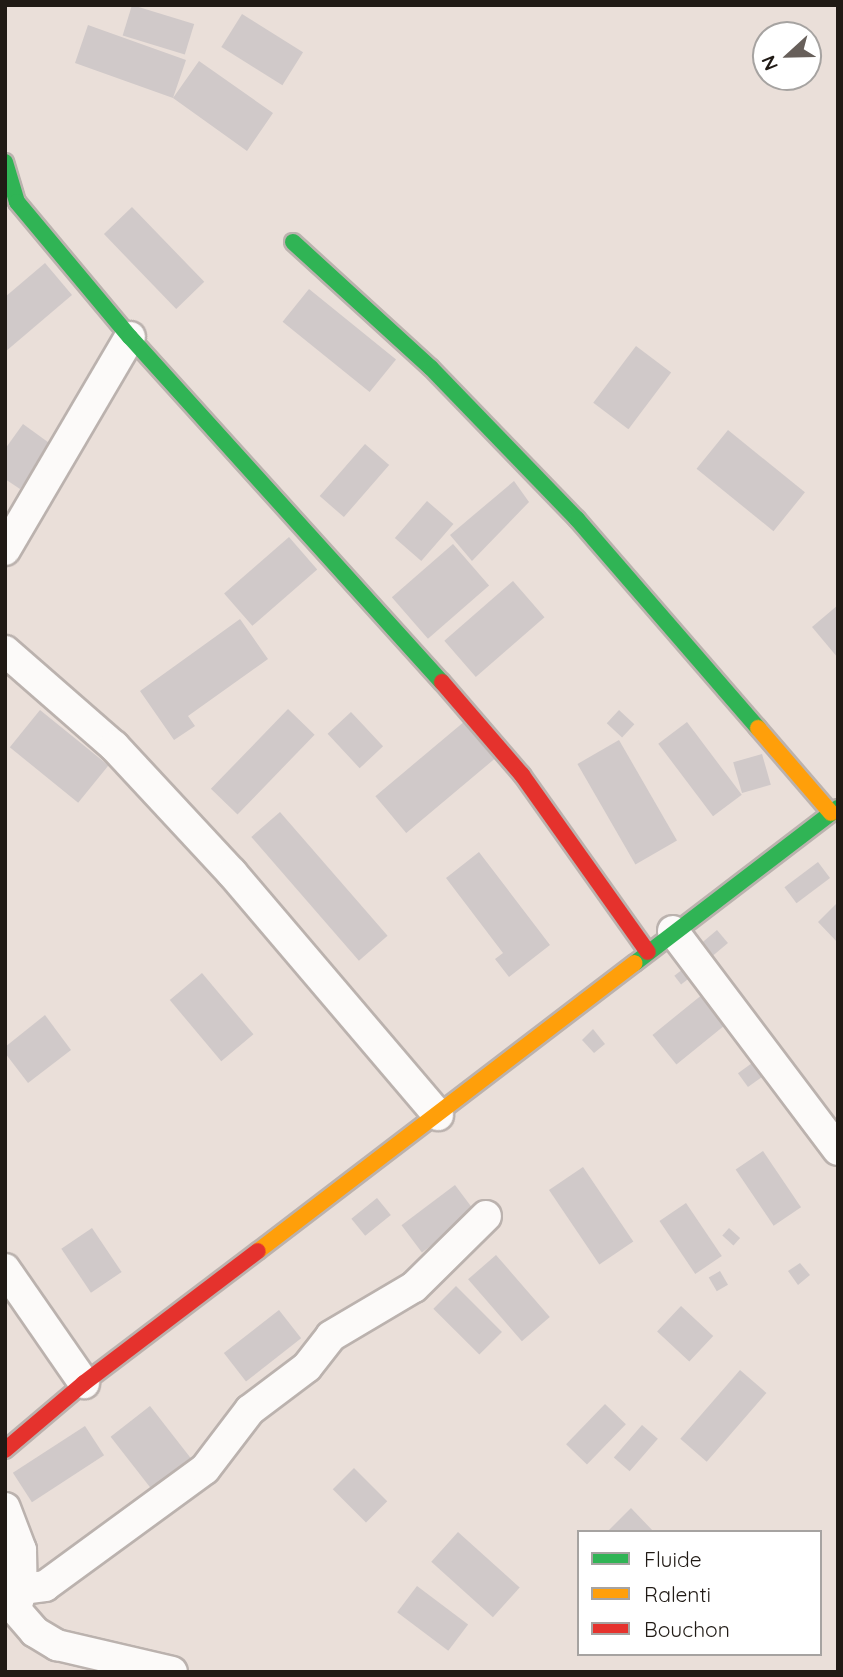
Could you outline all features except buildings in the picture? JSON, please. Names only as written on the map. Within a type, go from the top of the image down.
[{"type":"street","points":[[5,162],[11,197],[130,337],[335,559],[522,775],[648,952]]},
{"type":"street","points":[[5,1450],[84,1383],[834,811],[577,519],[431,368],[293,242]]},
{"type":"street","points":[[5,550],[130,337]]},
{"type":"street","points":[[5,651],[114,746],[232,873],[438,1115]]},
{"type":"street","points":[[674,931],[828,1126],[838,1150]]},
{"type":"street","points":[[14,1607],[205,1469],[250,1410],[307,1367],[331,1336],[355,1318],[414,1287],[486,1216]]},
{"type":"street","points":[[5,1269],[84,1383]]},
{"type":"street","points":[[5,1508],[21,1550],[14,1607],[35,1632],[57,1645],[172,1672]]},
{"type":"traffic: fast","points":[[5,162],[17,202],[130,337],[442,682]]},
{"type":"traffic: fast","points":[[293,242],[431,368],[577,519],[758,728]]},
{"type":"traffic: fast","points":[[635,963],[838,808]]},
{"type":"traffic: slow","points":[[758,728],[831,813]]},
{"type":"traffic: slow","points":[[258,1251],[635,963]]},
{"type":"traffic: jam","points":[[442,682],[522,775],[648,952]]},
{"type":"traffic: jam","points":[[5,1450],[84,1383],[258,1251]]}]
